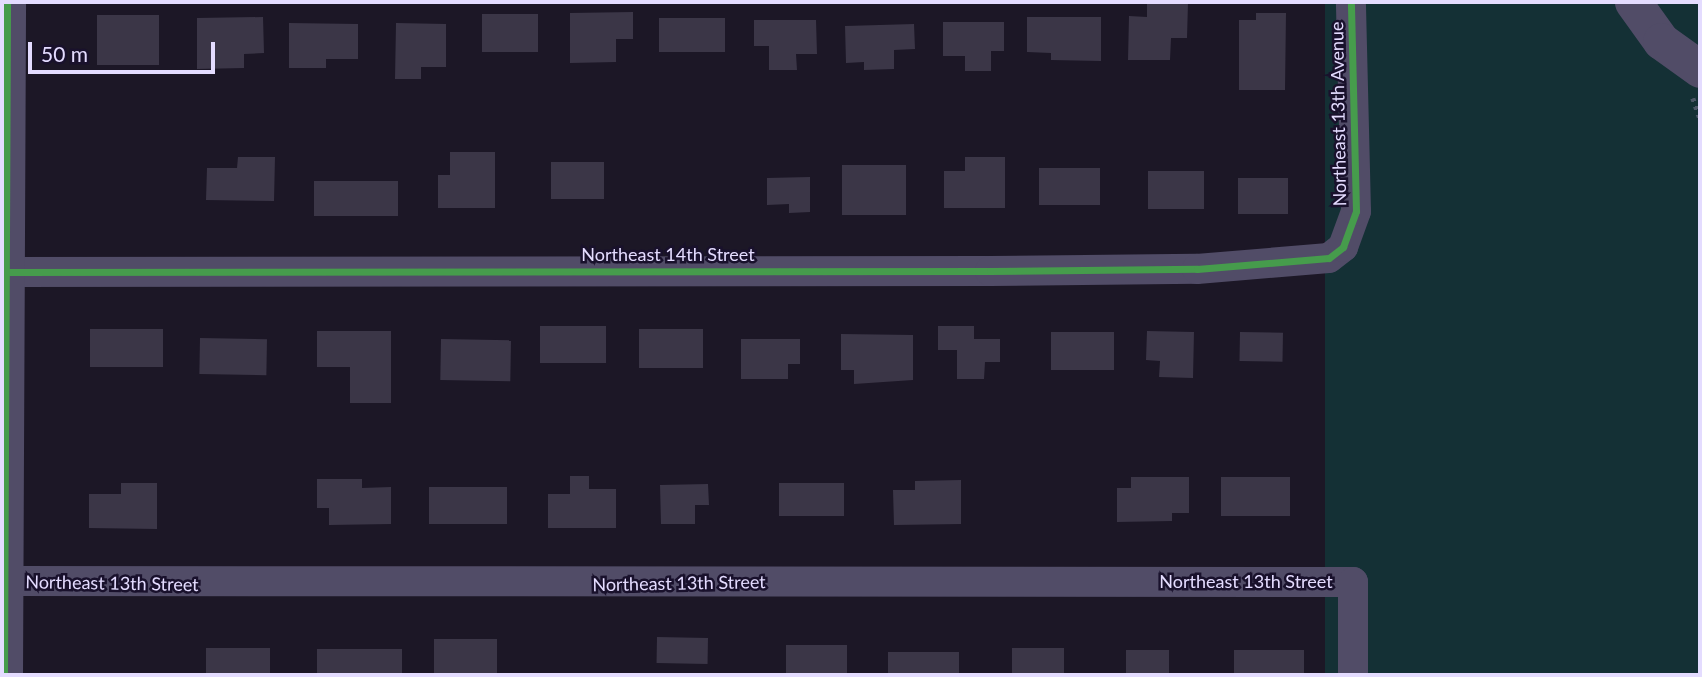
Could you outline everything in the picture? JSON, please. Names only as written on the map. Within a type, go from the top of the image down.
[{"type":"street","points":[[4,675],[7,2]]},
{"type":"street","name":"Northeast 13th Avenue","points":[[1329,258],[1343,247],[1356,211],[1351,2]]},
{"type":"street","points":[[1633,2],[1661,41],[1696,82]]},
{"type":"street","name":"Northeast 14th Street","points":[[6,272],[1197,269],[1329,258]]},
{"type":"street","name":"Northeast 13th Street","points":[[5,581],[1353,582],[1353,675]]},
{"type":"path","points":[[1696,82],[1700,118]]},
{"type":"green space","points":[[1325,2],[1700,2],[1700,675],[1325,675]]},
{"type":"building","points":[[1147,2],[1188,3],[1187,38],[1171,38],[1170,60],[1128,60],[1129,16],[1147,17]]},
{"type":"building","points":[[633,12],[633,39],[616,39],[616,62],[570,63],[570,13]]},
{"type":"building","points":[[1256,13],[1286,13],[1285,90],[1239,90],[1239,20],[1256,20]]},
{"type":"building","points":[[482,14],[538,14],[538,52],[482,52]]},
{"type":"building","points":[[97,15],[159,15],[159,65],[97,65]]},
{"type":"building","points":[[263,17],[264,53],[244,54],[244,68],[197,69],[197,18]]},
{"type":"building","points":[[1027,17],[1101,17],[1101,61],[1051,60],[1051,53],[1027,52]]},
{"type":"building","points":[[659,18],[725,18],[725,52],[659,52]]},
{"type":"building","points":[[754,20],[816,20],[817,54],[796,54],[797,70],[769,70],[769,46],[754,46]]},
{"type":"building","points":[[943,22],[1004,22],[1004,51],[991,51],[991,71],[965,71],[965,56],[943,56]]},
{"type":"building","points":[[289,23],[358,24],[358,59],[326,59],[326,68],[289,68]]},
{"type":"building","points":[[396,23],[446,24],[446,67],[421,67],[421,79],[395,79]]},
{"type":"building","points":[[914,24],[915,49],[894,50],[894,69],[864,70],[864,62],[846,63],[845,26]]},
{"type":"building","points":[[450,152],[495,152],[495,208],[438,208],[438,175],[450,175]]},
{"type":"building","points":[[238,157],[275,157],[274,201],[206,200],[207,168],[237,168]]},
{"type":"building","points":[[965,157],[1005,157],[1005,208],[944,208],[944,171],[965,171]]},
{"type":"building","points":[[551,162],[604,162],[604,199],[551,199]]},
{"type":"building","points":[[842,165],[906,165],[906,215],[842,215]]},
{"type":"building","points":[[1039,168],[1100,168],[1100,205],[1039,205]]},
{"type":"building","points":[[1148,171],[1204,171],[1204,209],[1148,209]]},
{"type":"building","points":[[810,177],[810,212],[789,213],[789,204],[767,205],[767,178]]},
{"type":"building","points":[[1238,178],[1288,178],[1288,214],[1238,214]]},
{"type":"building","points":[[314,181],[398,181],[398,216],[314,216]]},
{"type":"building","points":[[540,326],[606,326],[606,363],[540,363]]},
{"type":"building","points":[[938,326],[974,326],[974,339],[1000,339],[1000,362],[985,362],[984,379],[957,379],[957,350],[938,350]]},
{"type":"building","points":[[90,329],[163,329],[163,367],[90,367]]},
{"type":"building","points":[[639,329],[703,329],[703,368],[639,368]]},
{"type":"building","points":[[317,331],[391,331],[391,403],[350,403],[350,367],[317,367]]},
{"type":"building","points":[[1147,331],[1194,332],[1193,378],[1159,377],[1160,361],[1146,360]]},
{"type":"building","points":[[1051,332],[1114,332],[1114,370],[1051,370]]},
{"type":"building","points":[[1240,332],[1283,333],[1282,362],[1239,361]]},
{"type":"building","points":[[841,334],[913,335],[913,380],[854,384],[854,370],[841,370]]},
{"type":"building","points":[[200,338],[267,339],[266,375],[199,374]]},
{"type":"building","points":[[441,339],[511,340],[510,381],[440,380]]},
{"type":"building","points":[[741,339],[800,339],[800,364],[788,364],[788,379],[741,379]]},
{"type":"building","points":[[570,476],[589,476],[589,489],[616,489],[616,528],[548,528],[548,494],[570,494]]},
{"type":"building","points":[[1131,477],[1189,477],[1189,513],[1172,513],[1172,521],[1117,522],[1117,488],[1131,488]]},
{"type":"building","points":[[1221,477],[1290,477],[1290,516],[1221,516]]},
{"type":"building","points":[[317,479],[362,479],[362,488],[391,487],[391,524],[329,525],[329,508],[317,508]]},
{"type":"building","points":[[961,480],[961,524],[894,525],[893,490],[915,490],[915,481]]},
{"type":"building","points":[[121,483],[157,483],[157,529],[89,528],[89,494],[121,494]]},
{"type":"building","points":[[779,483],[844,483],[844,516],[779,516]]},
{"type":"building","points":[[708,484],[709,505],[695,505],[695,524],[661,524],[660,485]]},
{"type":"building","points":[[429,487],[507,487],[507,524],[429,524]]},
{"type":"building","points":[[657,637],[708,638],[708,664],[657,663]]},
{"type":"building","points":[[434,639],[497,639],[497,675],[434,675]]},
{"type":"building","points":[[786,645],[847,645],[847,675],[786,675]]},
{"type":"building","points":[[206,648],[270,648],[270,675],[206,675]]},
{"type":"building","points":[[1012,648],[1064,648],[1064,675],[1012,675]]},
{"type":"building","points":[[317,649],[402,649],[402,675],[317,675]]},
{"type":"building","points":[[1126,650],[1169,650],[1169,675],[1126,675]]},
{"type":"building","points":[[1234,650],[1304,650],[1304,675],[1234,675]]},
{"type":"building","points":[[888,652],[959,652],[959,675],[888,675]]},
{"type":"cycle path","points":[[4,675],[7,2]]},
{"type":"cycle path","points":[[6,272],[1197,269],[1329,258],[1343,247],[1356,211],[1351,2]]}]
